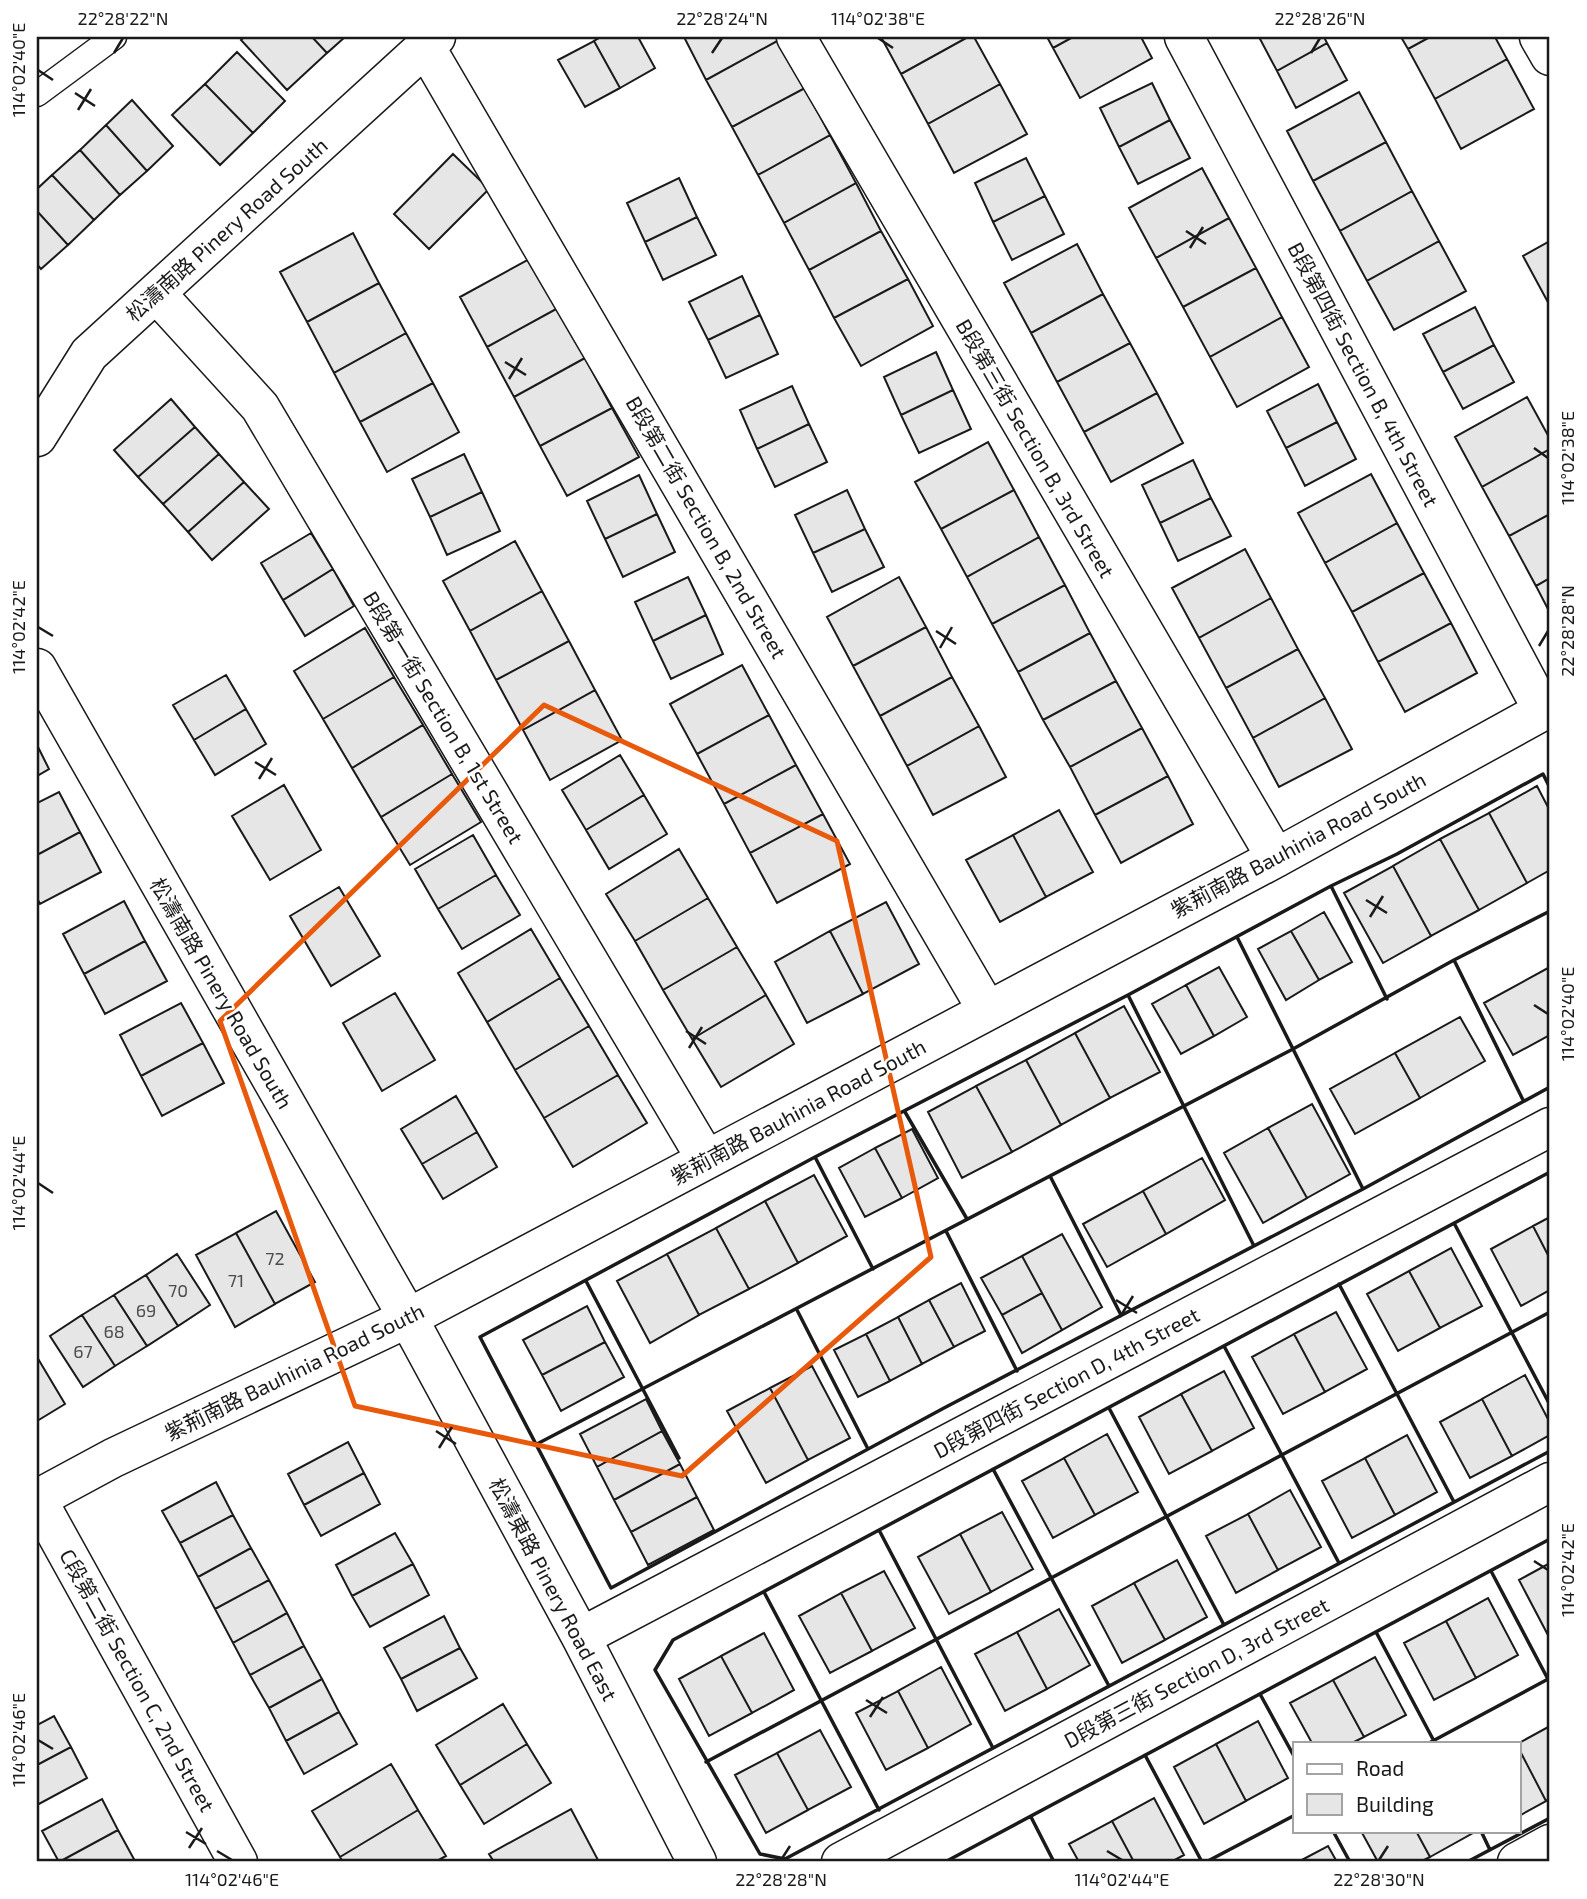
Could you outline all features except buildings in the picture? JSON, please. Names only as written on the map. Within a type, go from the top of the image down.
[{"type":"street","name":"B段第三街 Section B, 3rd Street","points":[[796,37],[1276,858]]},
{"type":"street","name":"B段第四街 Section B, 4th Street","points":[[1184,37],[1547,709]]},
{"type":"street","points":[[1539,37],[1550,56]]},
{"type":"street","name":"松濤南路 Pinery Road South","points":[[37,437],[89,354],[431,42]]},
{"type":"street","name":"B段第二街 Section B, 2nd Street","points":[[431,42],[987,1010]]},
{"type":"street","name":"B段第一街 Section B, 1st Street","points":[[156,293],[260,407],[706,1159]]},
{"type":"street","name":"松濤南路 Pinery Road South","points":[[37,668],[408,1318]]},
{"type":"street","name":"紫荊南路 Bauhinia Road South","points":[[37,1499],[113,1458],[408,1318],[1276,858],[1547,709]]},
{"type":"street","name":"D段第四街 Section D, 4th Street","points":[[581,1637],[1550,1127]]},
{"type":"street","name":"松濤東路 Pinery Road East","points":[[408,1318],[581,1637],[697,1862]]},
{"type":"street","name":"D段第三街 Section D, 3rd Street","points":[[841,1862],[1550,1482]]},
{"type":"street","name":"C段第二街 Section C, 2nd Street","points":[[37,1499],[238,1862]]},
{"type":"street","points":[[1517,1862],[1550,1844]]},
{"type":"lane","points":[[37,94],[114,37]]},
{"type":"highlighted area","points":[[544,705],[837,841],[931,1257],[682,1476],[355,1406],[220,1021]]},
{"type":"wall","points":[[1550,788],[1543,774],[1397,854],[815,1157],[480,1337],[611,1588],[1550,1087]]},
{"type":"wall","points":[[1331,886],[1387,999]]},
{"type":"wall","points":[[535,1445],[1293,1049],[1454,960],[1550,911]]},
{"type":"wall","points":[[1237,937],[1363,1189]]},
{"type":"wall","points":[[1454,960],[1523,1100]]},
{"type":"wall","points":[[1128,995],[1254,1246]]},
{"type":"wall","points":[[905,1112],[967,1219]]},
{"type":"wall","points":[[815,1157],[873,1269]]},
{"type":"wall","points":[[1550,1172],[673,1640],[655,1670],[760,1854],[785,1859],[1550,1451]]},
{"type":"wall","points":[[1050,1176],[1121,1315]]},
{"type":"wall","points":[[1454,1223],[1550,1405]]},
{"type":"wall","points":[[946,1231],[1017,1371]]},
{"type":"wall","points":[[586,1281],[679,1458]]},
{"type":"wall","points":[[1339,1284],[1454,1502]]},
{"type":"wall","points":[[797,1310],[868,1449]]},
{"type":"wall","points":[[706,1762],[1550,1312]]},
{"type":"wall","points":[[1224,1346],[1339,1563]]},
{"type":"wall","points":[[1109,1408],[1224,1625]]},
{"type":"wall","points":[[993,1469],[1109,1686]]},
{"type":"wall","points":[[879,1530],[993,1748]]},
{"type":"wall","points":[[945,1862],[1550,1539]]},
{"type":"wall","points":[[1491,1571],[1550,1683]]},
{"type":"wall","points":[[764,1592],[879,1810]]},
{"type":"wall","points":[[1376,1632],[1434,1742]]},
{"type":"wall","points":[[1431,1742],[1550,1678]]},
{"type":"wall","points":[[1260,1694],[1293,1754]]},
{"type":"wall","points":[[1145,1755],[1202,1862]]},
{"type":"wall","points":[[1206,1862],[1293,1816]]},
{"type":"wall","points":[[1031,1817],[1054,1862]]},
{"type":"wall","points":[[1467,1862],[1550,1818]]},
{"type":"wall","points":[[1334,1832],[1350,1862]]},
{"type":"wall","points":[[1481,1832],[1490,1850]]}]
